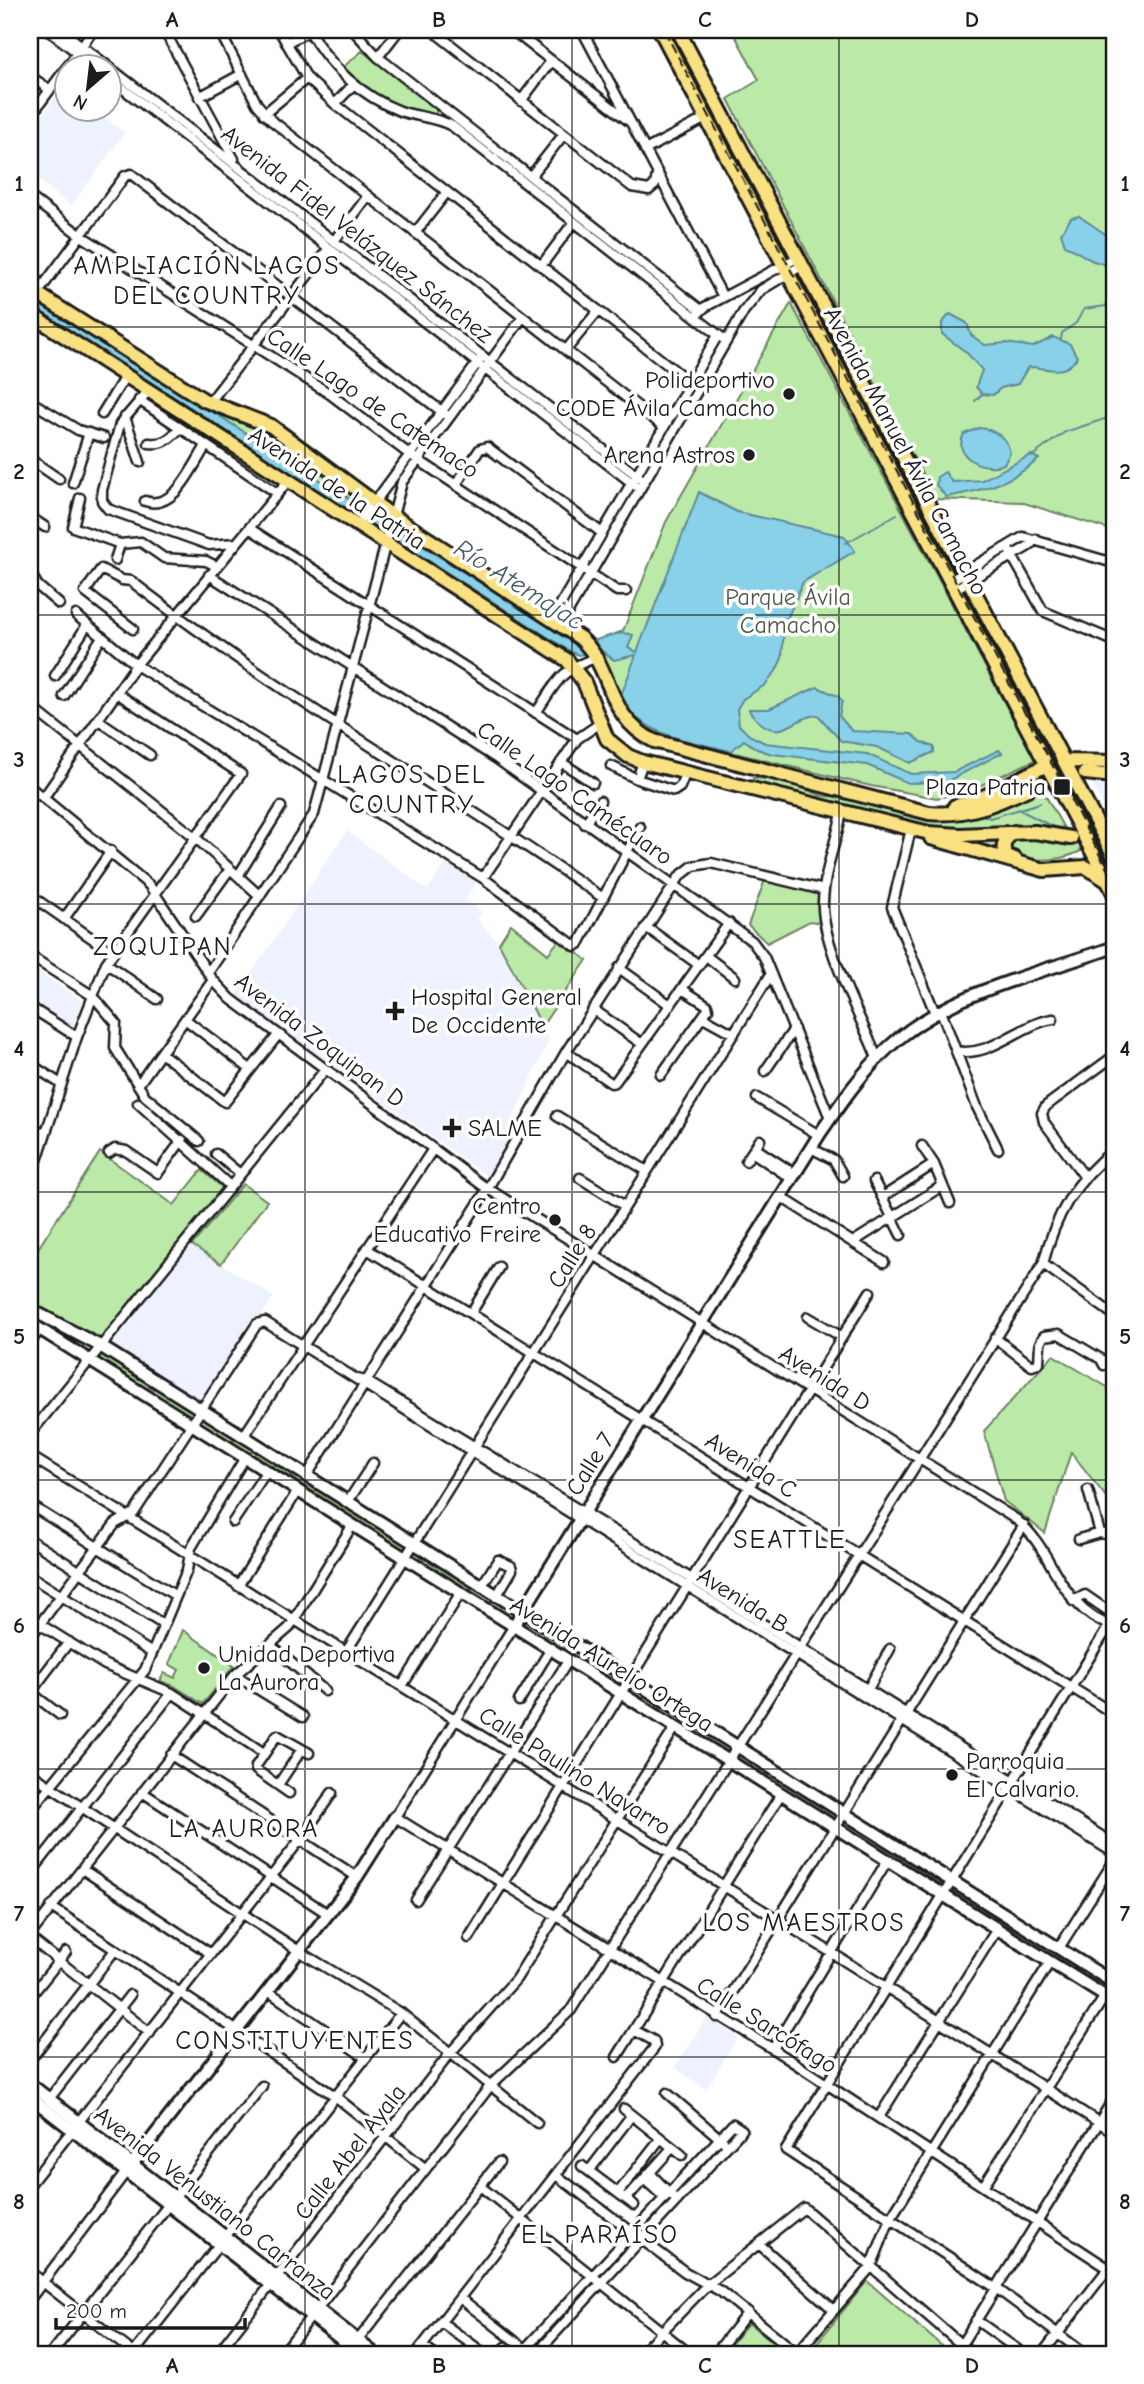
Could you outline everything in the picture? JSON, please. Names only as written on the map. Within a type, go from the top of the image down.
[{"type":"main road","name":"Avenida Manuel Ávila Camacho","points":[[660,30],[1112,888]]},
{"type":"main road","name":"Avenida Manuel Ávila Camacho","points":[[678,30],[1114,856]]},
{"type":"main road","points":[[698,102],[710,111],[720,112]]},
{"type":"main road","name":"Avenida de la Patria","points":[[33,291],[209,403],[271,426],[372,505],[556,622],[593,653],[616,706],[641,735],[665,745],[906,807],[943,814],[967,812],[999,802],[1040,783]]},
{"type":"main road","name":"Avenida de la Patria","points":[[30,314],[359,524],[572,665],[584,681],[599,724],[617,749],[643,762],[685,774],[911,829],[960,835],[1014,832],[1071,838]]},
{"type":"main road","points":[[1018,709],[1016,699],[1023,693],[1044,722]]},
{"type":"main road","points":[[1065,761],[1114,762]]},
{"type":"main road","points":[[906,807],[938,808],[968,803],[1047,765]]},
{"type":"main road","points":[[1085,773],[1114,776]]},
{"type":"main road","points":[[750,791],[745,781],[753,775],[818,791],[858,795]]},
{"type":"main road","points":[[911,829],[950,845],[1044,870],[1090,868],[1112,888]]},
{"type":"main road","points":[[1014,832],[1004,844],[1006,855],[1049,868],[1082,861],[1090,845]]},
{"type":"main road","name":"Calle 7","points":[[513,1627],[830,1118],[877,1058],[938,1012],[993,989],[1114,947]]},
{"type":"main road","name":"Avenida Aurelio Ortega","points":[[30,1309],[100,1346],[306,1478],[1114,1983]]},
{"type":"main road","name":"Avenida Aurelio Ortega","points":[[30,1323],[1109,1999]]},
{"type":"main road","points":[[129,2168],[357,1877],[395,1817]]},
{"type":"main road","name":"Avenida Venustiano Carranza","points":[[30,2084],[76,2127]]},
{"type":"main road","name":"Avenida Venustiano Carranza","points":[[30,2097],[76,2127],[223,2241],[314,2313],[354,2349],[375,2354]]},
{"type":"main road","points":[[522,2352],[536,2354]]},
{"type":"street","name":"Avenida Fidel Velázquez Sánchez","points":[[48,30],[81,50],[237,164],[304,223]]},
{"type":"street","name":"Avenida Fidel Velázquez Sánchez","points":[[61,30],[81,50]]},
{"type":"street","points":[[81,50],[93,30]]},
{"type":"street","points":[[164,30],[237,164]]},
{"type":"street","points":[[219,30],[264,114],[664,428]]},
{"type":"street","points":[[279,30],[307,78],[335,104],[692,384]]},
{"type":"street","points":[[286,43],[309,30],[326,57],[354,84],[389,106],[452,126],[530,176],[722,338]]},
{"type":"street","points":[[353,30],[378,57],[436,102],[574,222],[701,310]]},
{"type":"street","points":[[378,57],[399,30]]},
{"type":"street","points":[[432,30],[638,190],[652,188],[657,172]]},
{"type":"street","points":[[514,30],[631,123]]},
{"type":"street","points":[[582,30],[723,297]]},
{"type":"street","points":[[521,101],[551,61]]},
{"type":"street","points":[[199,97],[242,74]]},
{"type":"street","points":[[30,76],[50,89]]},
{"type":"street","points":[[264,114],[307,78]]},
{"type":"street","points":[[335,104],[354,84]]},
{"type":"street","points":[[30,117],[52,86]]},
{"type":"street","name":"Avenida Fidel Velázquez Sánchez","points":[[122,87],[304,223],[480,360],[490,362],[545,410],[642,485]]},
{"type":"street","points":[[432,119],[440,113],[436,102]]},
{"type":"street","points":[[645,150],[706,118]]},
{"type":"street","points":[[530,176],[564,134]]},
{"type":"street","points":[[33,291],[125,176],[131,174],[449,417]]},
{"type":"street","points":[[415,233],[447,192]]},
{"type":"street","points":[[209,403],[368,196]]},
{"type":"street","name":"Calle Lago de Catemaco","points":[[30,197],[80,235],[330,394],[409,454],[457,483],[617,591],[626,591]]},
{"type":"street","points":[[541,266],[574,222]]},
{"type":"street","points":[[699,320],[701,310],[723,297],[799,262]]},
{"type":"street","points":[[587,570],[602,533],[664,428],[722,338],[761,290],[786,269]]},
{"type":"street","points":[[737,290],[746,293],[749,303]]},
{"type":"street","points":[[566,350],[598,311]]},
{"type":"street","points":[[138,1085],[185,1018],[314,814],[402,482],[523,317]]},
{"type":"street","points":[[556,622],[642,485],[722,338]]},
{"type":"street","points":[[359,524],[480,360]]},
{"type":"street","points":[[102,414],[126,375]]},
{"type":"street","points":[[149,390],[120,424],[102,490],[102,501],[108,509],[209,545],[236,543]]},
{"type":"street","points":[[139,400],[277,493]]},
{"type":"street","points":[[30,401],[89,433],[104,438]]},
{"type":"street","name":"Avenida Fidel Velázquez Sánchez","points":[[545,410],[628,469],[634,479]]},
{"type":"street","points":[[125,417],[141,462]]},
{"type":"street","points":[[149,443],[159,444],[171,438],[180,428]]},
{"type":"street","points":[[73,483],[89,433]]},
{"type":"street","points":[[145,502],[152,504],[171,498],[206,446]]},
{"type":"street","points":[[457,483],[480,449],[487,447],[602,533]]},
{"type":"street","points":[[30,459],[59,479]]},
{"type":"street","points":[[44,797],[100,721],[136,665],[288,481]]},
{"type":"street","points":[[80,498],[73,527],[120,544],[141,542],[164,558],[206,561],[216,566]]},
{"type":"street","points":[[30,517],[45,527]]},
{"type":"street","points":[[248,528],[577,739]]},
{"type":"street","points":[[952,585],[1036,539],[1114,563]]},
{"type":"street","points":[[115,560],[120,544]]},
{"type":"street","points":[[1010,551],[1043,611],[1114,641]]},
{"type":"street","points":[[134,629],[82,595],[101,569],[122,580],[131,581],[176,617],[512,835],[603,898]]},
{"type":"street","points":[[30,573],[38,586],[59,604]]},
{"type":"street","name":"Calle Lago Camécuaro","points":[[209,575],[497,760],[752,941],[764,957],[830,1118]]},
{"type":"street","points":[[76,615],[136,665],[483,878],[577,947],[640,827]]},
{"type":"street","points":[[55,676],[87,625]]},
{"type":"street","points":[[64,696],[102,637]]},
{"type":"street","points":[[536,713],[572,665],[593,653]]},
{"type":"street","points":[[30,1182],[77,1037],[106,963],[241,774],[118,694]]},
{"type":"street","points":[[30,706],[196,838],[260,896]]},
{"type":"street","points":[[100,721],[150,755]]},
{"type":"street","points":[[483,878],[577,739],[599,724]]},
{"type":"street","points":[[561,762],[593,783]]},
{"type":"street","points":[[637,779],[643,762]]},
{"type":"street","points":[[611,766],[637,779],[674,791],[680,787],[685,774]]},
{"type":"street","name":"Avenida Zoquipan D","points":[[30,787],[111,851],[155,892],[210,976],[231,999],[487,1189]]},
{"type":"street","points":[[585,824],[600,801]]},
{"type":"street","points":[[238,876],[281,807]]},
{"type":"street","points":[[842,813],[824,890],[824,917],[829,940],[877,1058]]},
{"type":"street","points":[[911,829],[892,906],[956,1051],[977,1107],[998,1149]]},
{"type":"street","points":[[64,919],[111,851]]},
{"type":"street","points":[[306,1478],[487,1189],[566,1052],[673,885],[692,866],[710,863],[824,890]]},
{"type":"street","points":[[197,916],[230,869]]},
{"type":"street","points":[[30,895],[113,953]]},
{"type":"street","points":[[566,1052],[613,1083],[729,923]]},
{"type":"street","points":[[646,927],[699,965]]},
{"type":"street","points":[[30,956],[93,996],[116,1023],[116,1048],[145,1096],[178,1130],[182,1140],[230,1186]]},
{"type":"street","points":[[706,956],[735,978]]},
{"type":"street","points":[[106,963],[157,999]]},
{"type":"street","points":[[619,968],[670,1005]]},
{"type":"street","name":"Calle 8","points":[[346,1652],[771,974]]},
{"type":"street","points":[[661,1075],[703,1017],[707,1005],[682,989]]},
{"type":"street","points":[[30,1007],[77,1037]]},
{"type":"street","points":[[593,1009],[642,1044]]},
{"type":"street","points":[[703,1017],[734,1034]]},
{"type":"street","points":[[185,1018],[250,1069]]},
{"type":"street","points":[[956,1051],[975,1053],[1039,1023],[1054,1020]]},
{"type":"street","points":[[765,1071],[794,1029]]},
{"type":"street","points":[[161,1052],[225,1102],[278,1035]]},
{"type":"street","points":[[1084,1176],[1044,1122],[1042,1113],[1046,1106],[1114,1056]]},
{"type":"street","points":[[30,1064],[61,1084]]},
{"type":"street","points":[[30,1434],[324,1070]]},
{"type":"street","points":[[757,1098],[819,1136]]},
{"type":"street","points":[[138,1103],[199,1141]]},
{"type":"street","points":[[557,1116],[648,1171]]},
{"type":"street","points":[[30,1125],[44,1134]]},
{"type":"street","points":[[109,1153],[115,1149],[126,1151],[158,1173],[182,1140]]},
{"type":"street","points":[[922,1146],[934,1164],[950,1203]]},
{"type":"street","points":[[746,1161],[755,1147],[794,1177]]},
{"type":"street","points":[[811,1148],[834,1160],[843,1176]]},
{"type":"street","points":[[243,1437],[301,1345],[433,1149]]},
{"type":"street","points":[[282,2354],[491,2085],[565,2019],[917,1458],[1043,1264],[1057,1218],[1084,1176],[1114,1150]]},
{"type":"street","points":[[216,1154],[240,1174]]},
{"type":"street","points":[[884,1196],[934,1164]]},
{"type":"street","points":[[580,1178],[625,1206]]},
{"type":"street","points":[[874,1181],[884,1196],[901,1236]]},
{"type":"street","points":[[850,1240],[942,1186]]},
{"type":"street","name":"Avenida D","points":[[487,1189],[1024,1525],[1073,1601],[1112,1627]]},
{"type":"street","points":[[781,1197],[884,1262]]},
{"type":"street","name":"Avenida C","points":[[367,1249],[1114,1714]]},
{"type":"street","points":[[1043,1264],[1114,1315]]},
{"type":"street","points":[[471,1313],[499,1267]]},
{"type":"street","points":[[469,1938],[870,1292]]},
{"type":"street","points":[[808,1317],[842,1337]]},
{"type":"street","name":"Avenida B","points":[[200,1409],[260,1322],[474,1449],[903,1719],[1114,1844]]},
{"type":"street","points":[[30,1342],[40,1330]]},
{"type":"street","points":[[995,1338],[1032,1366],[1040,1363],[1040,1343],[1044,1336],[1059,1334],[1101,1359],[1104,1365]]},
{"type":"street","points":[[30,1637],[115,1524],[134,1513],[200,1409]]},
{"type":"street","name":"Calle Paulino Navarro","points":[[30,1456],[832,1953],[1114,2132]]},
{"type":"street","points":[[30,1811],[139,1679],[176,1596],[191,1548],[244,1459]]},
{"type":"street","points":[[347,1503],[373,1463]]},
{"type":"street","points":[[233,1522],[266,1472]]},
{"type":"street","points":[[1088,1490],[1100,1533]]},
{"type":"street","points":[[238,1586],[297,1492]]},
{"type":"street","points":[[30,1505],[176,1596]]},
{"type":"street","points":[[717,2017],[1024,1525]]},
{"type":"street","points":[[150,2032],[30,1937],[235,1675],[294,1620],[352,1526]]},
{"type":"street","points":[[1079,1539],[1100,1533],[1114,1536]]},
{"type":"street","points":[[30,1540],[164,1625]]},
{"type":"street","points":[[481,1587],[498,1560],[511,1566],[512,1570],[496,1597]]},
{"type":"street","points":[[30,1576],[152,1653]]},
{"type":"street","points":[[402,1686],[460,1594]]},
{"type":"street","points":[[1073,1601],[1085,1595],[1114,1615]]},
{"type":"street","points":[[30,1618],[105,1665],[172,1693],[264,1753]]},
{"type":"street","points":[[395,1817],[513,1627]]},
{"type":"street","points":[[1085,2354],[996,2288],[786,2150],[1012,1783],[1112,1627]]},
{"type":"street","points":[[60,1715],[30,1693],[69,1642]]},
{"type":"street","points":[[270,1645],[325,1691]]},
{"type":"street","points":[[867,1691],[890,1649]]},
{"type":"street","points":[[519,1701],[550,1650]]},
{"type":"street","points":[[416,1900],[568,1661]]},
{"type":"street","points":[[235,1675],[303,1717]]},
{"type":"street","name":"Avenida B","points":[[838,1677],[867,1691],[903,1719]]},
{"type":"street","points":[[30,1874],[172,1693]]},
{"type":"street","name":"Calle Abel Ayala","points":[[217,2354],[453,2052],[516,1979],[675,1728]]},
{"type":"street","points":[[278,1785],[306,1751],[277,1735],[255,1768],[278,1785],[289,1793]]},
{"type":"street","points":[[171,1755],[357,1877]]},
{"type":"street","points":[[30,1773],[299,1951],[401,2013],[453,2052],[537,2123]]},
{"type":"street","name":"Avenida B","points":[[1012,1783],[1114,1853]]},
{"type":"street","points":[[142,1792],[328,1914]]},
{"type":"street","points":[[30,2184],[243,1914],[332,1793]]},
{"type":"street","points":[[617,2057],[781,1794]]},
{"type":"street","name":"Calle Sarcófago","points":[[395,1817],[773,2049],[1112,2267]]},
{"type":"street","points":[[773,2049],[887,1861]]},
{"type":"street","points":[[1059,1948],[1114,1861]]},
{"type":"street","points":[[82,1869],[211,1954]]},
{"type":"street","points":[[51,1907],[335,2096],[426,2169]]},
{"type":"street","points":[[879,2117],[997,1929]]},
{"type":"street","points":[[30,2060],[115,1950]]},
{"type":"street","points":[[30,1997],[66,1952]]},
{"type":"street","points":[[556,2175],[642,2239],[748,2312],[797,2353],[871,2267],[890,2219],[1050,1962]]},
{"type":"street","points":[[268,1991],[366,2058]]},
{"type":"street","points":[[49,2099],[130,1995]]},
{"type":"street","points":[[984,2185],[1046,2087],[1109,1999]]},
{"type":"street","points":[[30,2272],[134,2354],[401,2013]]},
{"type":"street","points":[[416,2354],[655,2047],[654,2041],[634,2030]]},
{"type":"street","points":[[51,2354],[262,2086]]},
{"type":"street","points":[[667,2093],[729,2146]]},
{"type":"street","points":[[961,2345],[1114,2098]]},
{"type":"street","points":[[624,2109],[682,2155]]},
{"type":"street","points":[[631,2116],[585,2168],[630,2202],[647,2176],[672,2148]]},
{"type":"street","points":[[460,2298],[522,2352],[631,2231],[720,2138],[734,2124],[742,2131],[536,2354]]},
{"type":"street","points":[[618,2193],[660,2138]]},
{"type":"street","points":[[354,2349],[499,2162]]},
{"type":"street","points":[[30,2299],[129,2168]]},
{"type":"street","points":[[647,2176],[675,2203]]},
{"type":"street","points":[[480,2186],[690,2354]]},
{"type":"street","points":[[639,2354],[707,2285],[804,2208],[972,2354]]},
{"type":"street","points":[[759,2244],[834,2310]]},
{"type":"street","points":[[1042,2354],[1112,2267]]},
{"type":"street","points":[[715,2354],[748,2312]]},
{"type":"street","points":[[976,2320],[1018,2350]]},
{"type":"street","points":[[441,2322],[485,2354]]},
{"type":"street","points":[[422,2346],[433,2354]]},
{"type":"shaded area","points":[[52,102],[52,122],[111,122],[125,133],[71,206],[30,174],[30,133]]},
{"type":"shaded area","name":"Plaza Patria","points":[[1089,778],[1114,780],[1114,826]]},
{"type":"shaded area","name":"Hospital General De Occidente","points":[[347,831],[427,890],[448,861],[478,880],[466,899],[482,912],[477,920],[499,943],[549,1039],[509,1127],[513,1131],[488,1177],[236,996]]},
{"type":"shaded area","points":[[30,967],[83,1001],[73,1027],[30,1001]]},
{"type":"shaded area","points":[[192,1245],[274,1297],[200,1403],[111,1346]]},
{"type":"shaded area","points":[[707,2017],[738,2037],[706,2089],[675,2067]]},
{"type":"green space","points":[[732,30],[1114,30],[1114,531],[1021,502],[935,499],[728,99],[759,80]]},
{"type":"green space","points":[[362,51],[436,108],[436,113],[431,116],[394,104],[352,77],[342,68]]},
{"type":"green space","name":"Parque Ávila Camacho","points":[[791,303],[1035,760],[966,792],[937,798],[871,786],[668,737],[640,720],[620,699],[592,643],[623,631],[666,522]]},
{"type":"green space","points":[[205,407],[267,428],[361,500],[358,504]]},
{"type":"green space","points":[[753,778],[780,780],[823,796],[856,797],[930,816],[1040,786],[1065,830],[927,828],[753,786]]},
{"type":"green space","points":[[1025,836],[1078,843],[1081,851],[1066,857],[1035,860],[957,843],[962,837]]},
{"type":"green space","points":[[765,880],[819,895],[821,923],[810,921],[767,943],[748,925]]},
{"type":"green space","points":[[511,924],[548,954],[559,940],[587,960],[542,1026],[499,943]]},
{"type":"green space","points":[[100,1152],[174,1205],[202,1170],[224,1189],[101,1339],[30,1303],[30,1261]]},
{"type":"green space","points":[[243,1184],[267,1201],[221,1264],[192,1245]]},
{"type":"green space","points":[[102,1349],[521,1613],[517,1622],[98,1361],[96,1358]]},
{"type":"green space","points":[[1053,1355],[1114,1391],[1114,1507],[1071,1452],[1045,1533],[1004,1501],[984,1431]]},
{"type":"green space","points":[[523,1616],[626,1678],[620,1688],[522,1627],[519,1623]]},
{"type":"green space","name":"Unidad Deportiva La Aurora","points":[[183,1630],[234,1666],[203,1704],[174,1686],[160,1681],[164,1673],[175,1678],[179,1670],[169,1664]]},
{"type":"green space","points":[[634,1683],[840,1814],[835,1821],[627,1691]]},
{"type":"green space","points":[[843,1819],[950,1880],[942,1889],[841,1828]]},
{"type":"green space","points":[[955,1884],[1114,1983],[1114,1999],[949,1893]]},
{"type":"green space","points":[[867,2281],[951,2354],[808,2354]]},
{"type":"green space","points":[[748,2323],[789,2354],[723,2354]]},
{"type":"water","points":[[1079,216],[1114,240],[1114,267],[1093,261],[1065,245],[1061,233],[1071,218]]},
{"type":"water","points":[[30,295],[571,641],[587,642],[625,633],[633,635],[628,648],[637,652],[699,492],[737,512],[844,536],[855,551],[803,582],[784,626],[782,658],[765,685],[743,699],[737,709],[739,725],[749,735],[765,743],[867,754],[911,774],[954,772],[999,750],[1002,753],[946,782],[908,783],[867,765],[772,754],[757,749],[744,740],[731,751],[656,730],[643,723],[619,701],[636,655],[614,660],[602,651],[578,655],[568,650],[30,306]]},
{"type":"water","points":[[950,314],[967,323],[971,335],[985,345],[1006,343],[1033,347],[1053,337],[1070,344],[1077,357],[1061,369],[1028,367],[1018,384],[1001,388],[993,395],[982,394],[976,387],[982,370],[966,352],[942,334],[942,323]]},
{"type":"water","points":[[979,428],[995,432],[1006,443],[1010,453],[1004,464],[988,466],[966,456],[961,443],[964,434]]},
{"type":"water","points":[[1031,455],[1039,459],[1006,480],[984,488],[946,497],[936,485],[937,477],[945,472],[952,482],[982,480]]},
{"type":"water","points":[[817,687],[838,696],[842,701],[839,716],[852,731],[912,734],[921,742],[934,747],[934,752],[910,763],[877,747],[841,741],[818,715],[777,729],[760,723],[750,712],[749,709],[769,709]]},
{"type":"waterway","points":[[1061,340],[1062,333],[1076,323],[1084,309],[1106,306],[1110,294],[1114,291]]},
{"type":"waterway","points":[[975,401],[982,394]]},
{"type":"waterway","points":[[1031,457],[1065,432],[1114,416]]},
{"type":"waterway","points":[[846,543],[897,514]]},
{"type":"waterway","points":[[937,781],[958,788],[965,796]]},
{"type":"waterway","points":[[982,815],[990,818],[1040,803]]},
{"type":"waterway","points":[[1020,810],[1053,827]]},
{"type":"tunnel","points":[[1040,783],[1085,773]]},
{"type":"tunnel","points":[[1071,838],[1114,853]]},
{"type":"railway","points":[[664,30],[1114,882]]},
{"type":"place","name":"Polideportivo CODE Ávila Camacho","points":[[789,394]]},
{"type":"place","name":"Arena Astros","points":[[749,455]]},
{"type":"place","name":"Plaza Patria","points":[[1062,787]]},
{"type":"place","name":"Hospital General De Occidente","points":[[395,1011]]},
{"type":"place","name":"SALME","points":[[452,1128]]},
{"type":"place","name":"Centro Educativo Freire","points":[[555,1220]]},
{"type":"place","name":"Unidad Deportiva La Aurora","points":[[204,1668]]},
{"type":"place","name":"Parroquia El Calvario.","points":[[952,1775]]},
{"type":"district","name":"AMPLIACIÓN LAGOS DEL COUNTRY","points":[[207,281]]},
{"type":"district","name":"LAGOS DEL COUNTRY","points":[[412,790]]},
{"type":"district","name":"ZOQUIPAN","points":[[163,947]]},
{"type":"district","name":"SEATTLE","points":[[790,1540]]},
{"type":"district","name":"LA AURORA","points":[[244,1829]]},
{"type":"district","name":"LOS MAESTROS","points":[[804,1923]]},
{"type":"district","name":"CONSTITUYENTES","points":[[295,2041]]},
{"type":"district","name":"EL PARAÍSO","points":[[600,2235]]},
{"type":"water label","name":"Río Atemajac","points":[[519,585]]}]
